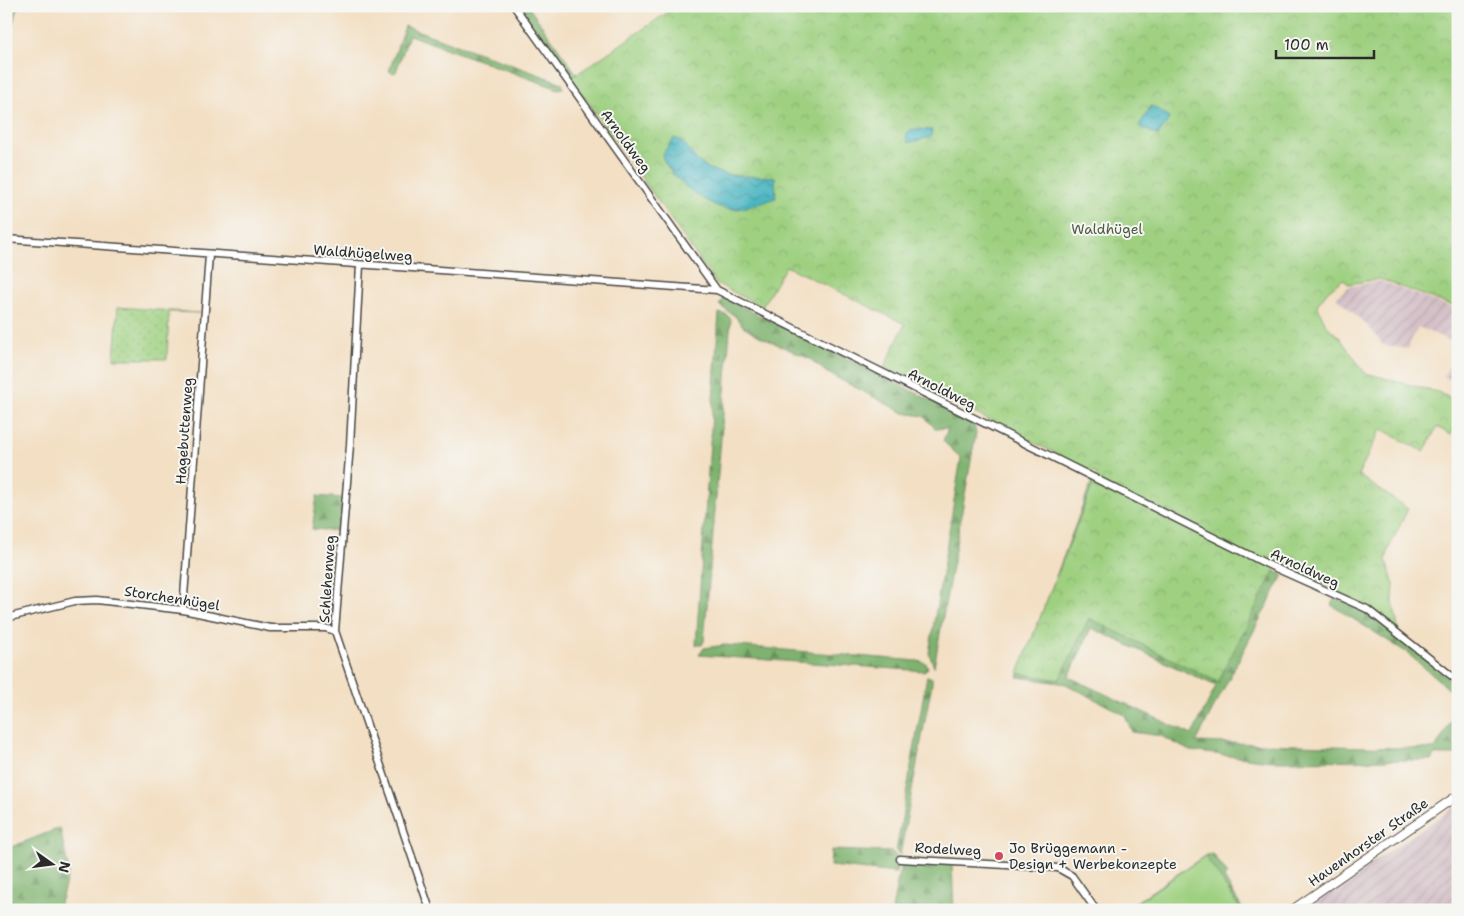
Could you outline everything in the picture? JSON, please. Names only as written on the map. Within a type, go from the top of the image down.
[{"type":"street","name":"Arnoldweg","points":[[514,6],[717,290],[1262,562],[1367,609],[1458,681]]},
{"type":"street","name":"Waldhügelweg","points":[[6,239],[717,290]]},
{"type":"street","name":"Hagebuttenweg","points":[[183,610],[209,255]]},
{"type":"street","name":"Schlehenweg","points":[[360,265],[350,445],[335,630],[430,910]]},
{"type":"street","name":"Storchenhügel","points":[[6,618],[75,601],[97,600],[183,610],[270,628],[325,628],[335,630]]},
{"type":"street","name":"Hauenhorster Straße","points":[[1292,910],[1458,796]]},
{"type":"street","name":"Rodelweg","points":[[900,859],[1058,868],[1072,876],[1096,910]]},
{"type":"shaded area","points":[[1380,281],[1458,310],[1458,344],[1418,327],[1407,349],[1383,345],[1370,328],[1336,297],[1348,287]]},
{"type":"shaded area","points":[[1458,348],[1458,384],[1444,376]]},
{"type":"shaded area","points":[[1458,805],[1458,910],[1302,910]]},
{"type":"green space","points":[[8,6],[18,6],[6,48],[6,11]]},
{"type":"green space","points":[[519,6],[528,6],[591,94],[585,100]]},
{"type":"green space","name":"Waldhügel","points":[[677,6],[1458,6],[1458,308],[1380,279],[1348,284],[1343,279],[1328,291],[1317,305],[1326,325],[1340,338],[1365,373],[1438,392],[1458,402],[1458,422],[1451,435],[1437,427],[1424,452],[1381,429],[1358,475],[1408,509],[1389,548],[1386,560],[1394,585],[1393,602],[1399,632],[1366,606],[1278,563],[1218,682],[1089,618],[1059,680],[1018,673],[1097,474],[884,368],[905,324],[786,266],[762,307],[716,283],[571,78]]},
{"type":"green space","points":[[405,26],[562,83],[563,88],[558,89],[409,35],[396,72],[393,73],[389,71]]},
{"type":"green space","points":[[724,298],[932,401],[974,425],[976,433],[934,667],[929,653],[961,458],[943,441],[948,428],[936,429],[923,416],[904,413],[826,372],[810,359],[761,337],[743,326],[735,316],[719,305]]},
{"type":"green space","points":[[118,307],[200,313],[169,312],[167,359],[114,359]]},
{"type":"green space","points":[[719,313],[727,315],[731,319],[704,641],[702,645],[696,645]]},
{"type":"green space","points":[[1092,481],[1100,484],[1066,663],[1093,610],[1274,570],[1283,575],[1196,742],[1435,749],[1458,710],[1457,755],[1434,755],[1432,760],[1270,761],[1190,751],[1161,736],[1132,732],[1125,715],[1066,684],[1018,677]],"holes":[[[1091,628],[1216,686],[1192,735],[1069,677]]]},
{"type":"green space","points":[[317,496],[342,498],[340,531],[312,529]]},
{"type":"green space","points":[[1335,598],[1366,611],[1458,687],[1458,697],[1406,652],[1331,605]]},
{"type":"green space","points":[[725,645],[918,661],[926,663],[928,668],[924,671],[699,655],[704,648]]},
{"type":"green space","points":[[927,676],[932,678],[932,683],[900,855],[896,852]]},
{"type":"green space","points":[[60,828],[69,872],[58,910],[6,910],[6,849]]},
{"type":"green space","points":[[831,850],[892,852],[898,858],[896,873],[830,866]]},
{"type":"green space","points":[[1213,854],[1227,873],[1224,878],[1243,910],[1124,910],[1206,855]]},
{"type":"green space","points":[[1205,856],[1241,910],[1126,910]]},
{"type":"green space","points":[[904,860],[952,864],[954,910],[892,910],[899,873]]},
{"type":"water","points":[[1151,106],[1169,116],[1158,136],[1139,126]]},
{"type":"water","points":[[912,129],[932,130],[931,137],[908,143],[906,134]]},
{"type":"water","points":[[674,138],[682,142],[699,162],[717,172],[736,176],[775,177],[776,198],[747,207],[730,209],[700,197],[680,181],[665,163],[662,155]]},
{"type":"place","name":"Jo Brüggemann - Design + Werbekonzepte","points":[[999,856]]}]
